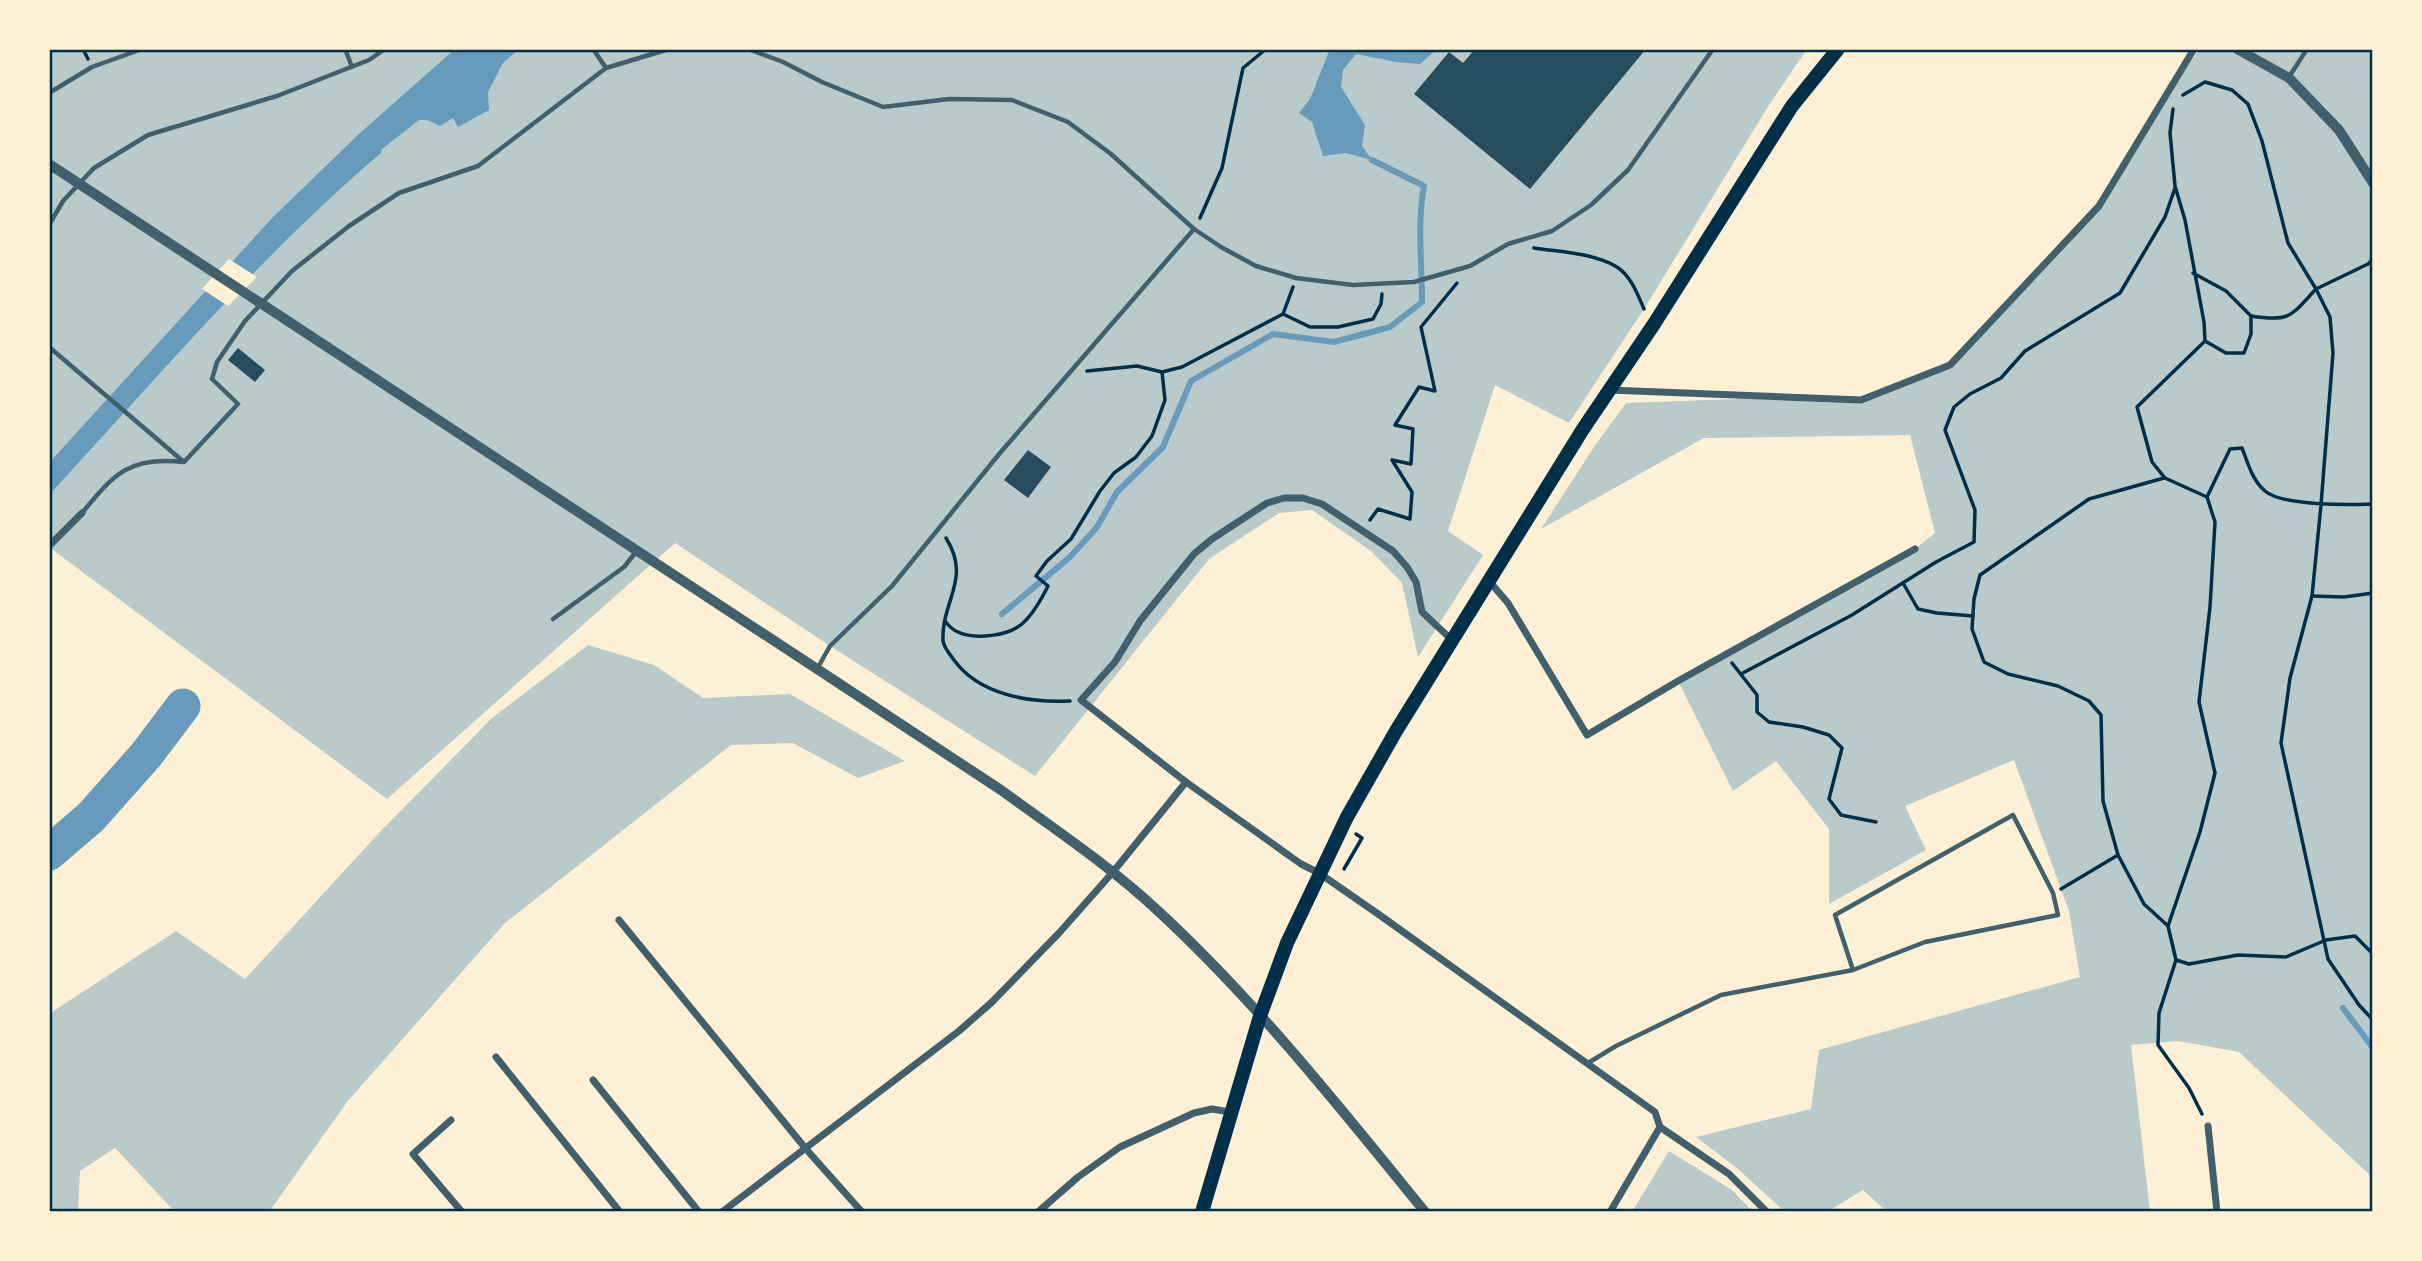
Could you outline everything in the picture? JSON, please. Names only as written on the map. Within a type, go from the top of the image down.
[{"type":"main road","points":[[1202,1212],[1260,1016],[1287,943],[1319,873],[1396,731],[1609,390],[1792,106],[1838,49]]},
{"type":"street","points":[[1609,390],[1861,400],[1950,365],[2099,206],[2194,49]]},
{"type":"street","points":[[2236,49],[2288,78],[2339,130],[2373,183]]},
{"type":"street","points":[[49,164],[1001,790],[1113,872],[1213,964],[1425,1212]]},
{"type":"street","points":[[1453,641],[1422,612],[1416,582],[1393,551],[1322,504],[1303,498],[1283,498],[1267,503],[1194,554],[1140,621],[1115,662],[1081,700],[1186,782],[1301,864],[1319,873],[1655,1112],[1660,1126],[1729,1174],[1767,1212]]},
{"type":"street","points":[[49,546],[82,513]]},
{"type":"street","points":[[1489,581],[1508,603],[1587,735],[1915,549]]},
{"type":"street","points":[[722,1212],[959,1031],[985,1008],[1059,933],[1186,782]]},
{"type":"street","points":[[619,920],[806,1149],[862,1212]]},
{"type":"street","points":[[496,1057],[620,1212]]},
{"type":"street","points":[[593,1080],[699,1212]]},
{"type":"street","points":[[1038,1212],[1078,1177],[1120,1147],[1194,1113],[1212,1110],[1230,1112]]},
{"type":"street","points":[[451,1119],[413,1154],[461,1212]]},
{"type":"street","points":[[1610,1212],[1660,1126]]},
{"type":"street","points":[[2208,1126],[2217,1212]]},
{"type":"lane","points":[[49,93],[92,67],[142,49]]},
{"type":"lane","points":[[345,49],[352,67]]},
{"type":"lane","points":[[49,225],[63,201],[94,168],[148,135],[277,96],[369,60],[385,49]]},
{"type":"lane","points":[[593,49],[606,68]]},
{"type":"lane","points":[[184,462],[238,404],[212,379],[217,362],[245,321],[292,271],[349,226],[399,193],[478,166],[606,68],[668,49]]},
{"type":"lane","points":[[748,49],[883,107],[949,99],[1012,100],[1068,122],[1111,154],[1194,229],[1256,266],[1296,278],[1353,285],[1414,282],[1470,266],[1508,244],[1552,231],[1591,205],[1628,170],[1713,49]]},
{"type":"lane","points":[[2288,78],[2307,49]]},
{"type":"lane","points":[[817,669],[830,646],[892,586],[1194,229]]},
{"type":"lane","points":[[49,347],[184,462]]},
{"type":"lane","points":[[82,513],[107,482],[136,463],[163,460],[184,462]]},
{"type":"lane","points":[[553,619],[624,567],[637,551]]},
{"type":"lane","points":[[1588,1063],[1616,1046],[1721,995],[1853,970],[1925,942],[2058,915],[2053,893],[2013,816],[1835,915],[1853,970]]},
{"type":"path","points":[[1194,229],[1222,168],[1243,68],[1266,49]]},
{"type":"path","points":[[2180,99],[2186,91],[2205,82],[2232,90],[2248,104],[2262,141],[2288,243],[2330,317],[2333,354],[2322,506],[2312,596],[2290,677],[2281,743],[2328,959],[2359,1005],[2373,1020]]},
{"type":"path","points":[[2173,108],[2170,133],[2175,186],[2185,220],[2204,322],[2205,341],[2137,407],[2152,462],[2165,478],[2207,497]]},
{"type":"path","points":[[1741,674],[1852,615],[1974,542],[1975,510],[1945,430],[1954,407],[1970,394],[2001,378],[2025,351],[2120,293],[2165,217],[2175,186]]},
{"type":"path","points":[[1508,244],[1592,258],[1618,267],[1633,285],[1654,324]]},
{"type":"path","points":[[2193,273],[2226,291],[2251,316],[2273,319],[2290,317],[2316,289],[2373,259]]},
{"type":"path","points":[[1362,529],[1378,509],[1410,519],[1412,492],[1392,460],[1411,464],[1413,429],[1395,425],[1419,387],[1435,391],[1421,327],[1470,266]]},
{"type":"path","points":[[1070,373],[1137,366],[1162,372],[1182,367],[1283,314],[1296,278]]},
{"type":"path","points":[[1283,314],[1310,327],[1338,327],[1373,318],[1381,303],[1384,284]]},
{"type":"path","points":[[2205,341],[2226,353],[2244,353],[2251,334],[2251,316]]},
{"type":"path","points":[[945,621],[957,632],[977,636],[1002,634],[1021,625],[1039,604],[1048,586],[1036,576],[1047,561],[1071,539],[1100,491],[1114,474],[1136,457],[1152,436],[1165,400],[1162,372]]},
{"type":"path","points":[[2208,1126],[2189,1088],[2158,1045],[2160,1013],[2175,960],[2168,926],[2200,832],[2215,774],[2199,702],[2210,607],[2215,522],[2207,497],[2230,449],[2242,448],[2252,476],[2266,493],[2322,506],[2373,504]]},
{"type":"path","points":[[2165,478],[2089,499],[1980,575],[1972,629],[1984,662],[2008,674],[2058,686],[2089,701],[2101,715],[2103,801],[2118,855],[2144,904],[2168,926]]},
{"type":"path","points":[[940,528],[954,550],[958,573],[945,621],[943,645],[958,666],[984,686],[1045,702],[1081,700]]},
{"type":"path","points":[[1903,583],[1918,609],[1973,616]]},
{"type":"path","points":[[2312,596],[2344,597],[2373,593]]},
{"type":"path","points":[[1725,655],[1757,695],[1757,712],[1769,722],[1803,727],[1829,735],[1842,748],[1829,799],[1841,814],[1876,822]]},
{"type":"path","points":[[1344,869],[1362,838]]},
{"type":"path","points":[[2053,893],[2118,855]]},
{"type":"path","points":[[2175,960],[2189,964],[2238,955],[2286,957],[2326,940],[2355,936],[2373,954]]},
{"type":"shaded area","points":[[49,49],[1807,49],[1569,423],[1495,385],[1448,531],[1483,555],[1418,657],[1402,583],[1371,551],[1312,510],[1279,513],[1209,559],[1035,776],[830,646],[675,543],[387,799],[49,547]]},
{"type":"shaded area","points":[[2200,49],[2373,49],[2373,1178],[2239,1052],[2178,1041],[2131,1045],[2150,1212],[1887,1212],[1863,1190],[1827,1212],[1785,1212],[1738,1169],[1696,1137],[1811,1109],[1819,1050],[2080,977],[2069,911],[2014,760],[1905,806],[1926,850],[1829,904],[1829,829],[1776,761],[1733,791],[1678,681],[1915,549],[1935,533],[1910,435],[1704,438],[1541,529],[1626,403],[1796,397],[1861,399],[1950,365],[2099,206],[2164,98]]},
{"type":"shaded area","points":[[588,645],[654,665],[703,698],[790,694],[905,761],[858,778],[793,743],[731,745],[505,923],[347,1102],[269,1212],[175,1212],[115,1148],[80,1171],[78,1212],[49,1212],[49,1014],[176,931],[245,979],[377,835],[492,718]]},
{"type":"shaded area","points":[[1669,1151],[1732,1190],[1753,1212],[1632,1212]]},
{"type":"water","points":[[455,49],[519,49],[503,63],[488,92],[489,110],[458,127],[453,118],[440,126],[427,120],[419,120],[382,149],[381,153],[251,275],[49,495],[49,463],[273,217],[360,133]]},
{"type":"water","points":[[1330,49],[1437,49],[1420,64],[1356,54],[1343,70],[1341,87],[1365,125],[1362,146],[1372,160],[1346,153],[1323,156],[1312,122],[1299,113],[1310,99]]},
{"type":"pier","points":[[229,259],[257,277],[228,306],[202,289]]},
{"type":"building","points":[[1475,49],[1646,49],[1530,189],[1414,94],[1449,52],[1463,63]]},
{"type":"building","points":[[238,348],[265,370],[255,382],[228,360]]},
{"type":"building","points":[[1028,450],[1051,467],[1028,498],[1004,480]]},
{"type":"waterway","points":[[1002,614],[1070,557],[1097,527],[1117,492],[1163,447],[1191,381],[1273,334],[1334,342],[1390,327],[1422,302],[1420,229],[1424,186],[1372,160]]},
{"type":"waterway","points":[[49,853],[91,817],[146,755],[183,706]]},
{"type":"waterway","points":[[2343,1008],[2373,1048]]}]
